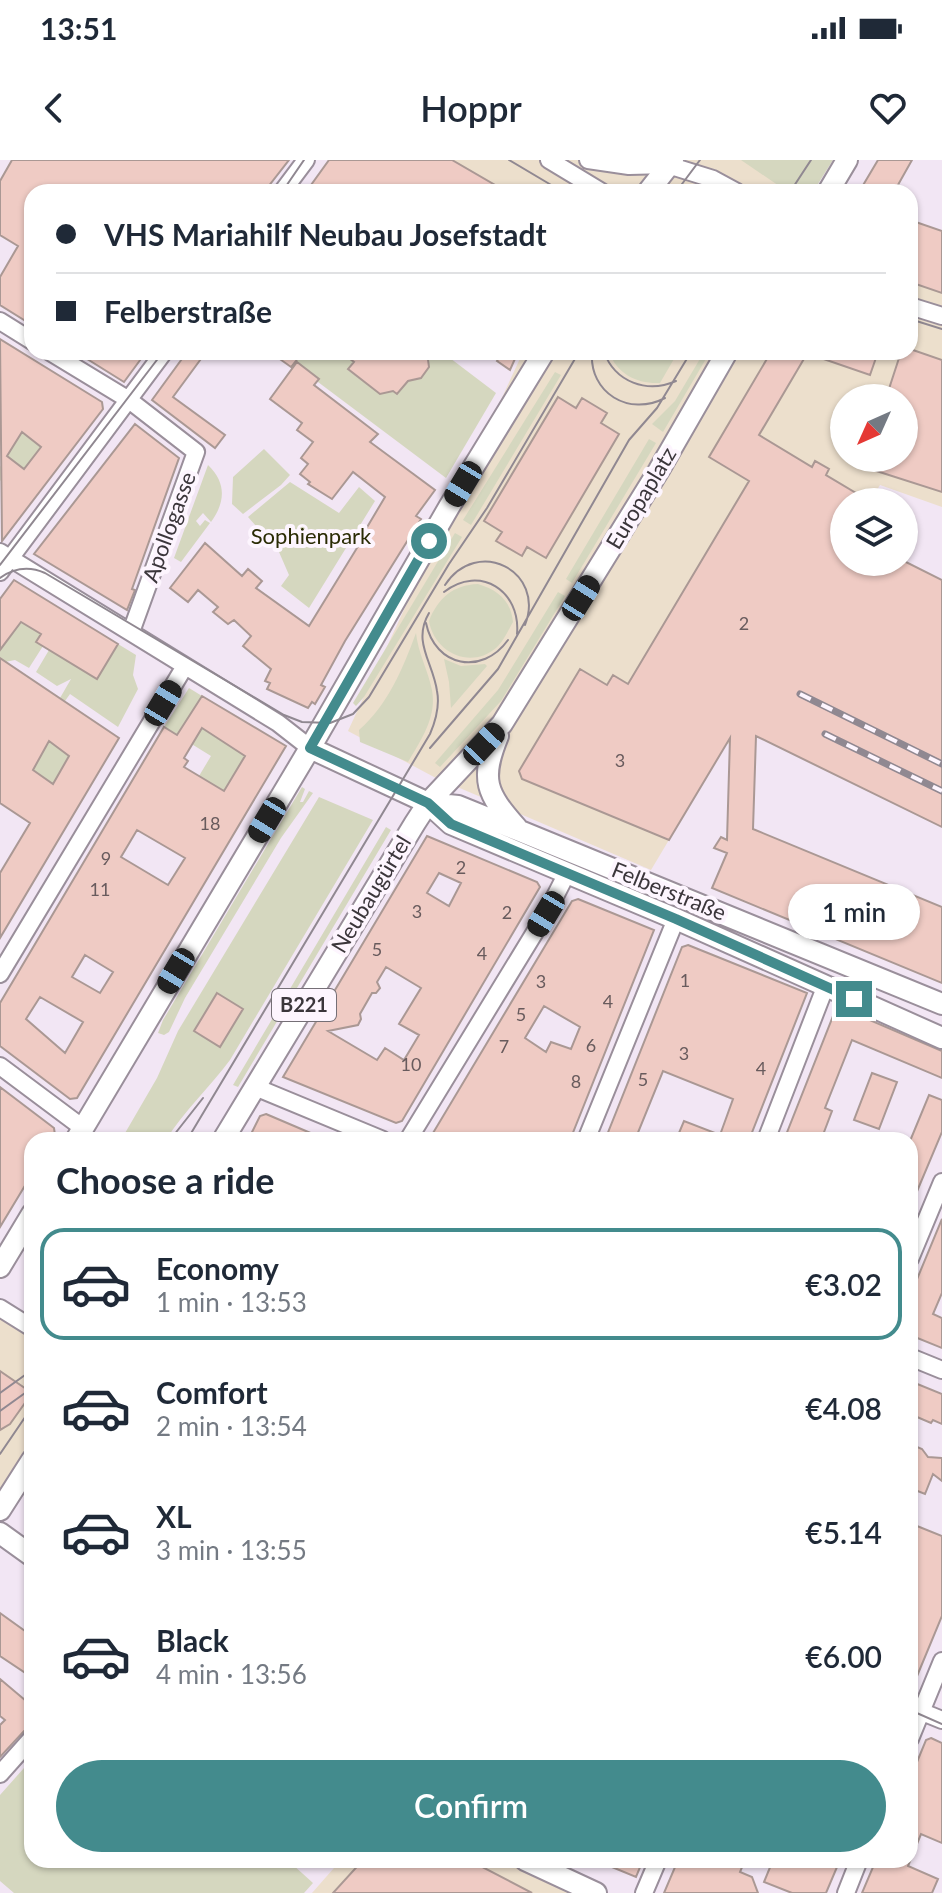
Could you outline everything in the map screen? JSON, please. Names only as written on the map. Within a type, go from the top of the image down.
[{"type":"main road","points":[[833,184],[847,160]]},
{"type":"main road","points":[[654,184],[670,163]]},
{"type":"main road","points":[[80,1132],[539,360]]},
{"type":"main road","name":"Europaplatz","points":[[520,831],[498,807],[489,791],[487,762],[502,724],[722,360]]},
{"type":"main road","name":"Europaplatz","points":[[428,803],[502,724]]},
{"type":"main road","points":[[310,748],[428,803]]},
{"type":"main road","name":"Felberstraße","points":[[428,803],[458,806],[942,1004]]},
{"type":"main road","name":"Felberstraße","points":[[428,803],[451,824],[676,919],[942,1038]]},
{"type":"main road","name":"Neubaugürtel","points":[[228,1132],[428,803]]},
{"type":"main road","points":[[0,1267],[24,1227]]},
{"type":"main road","points":[[0,1510],[24,1472]]},
{"type":"main road","points":[[0,1533],[24,1550]]},
{"type":"main road","points":[[542,1868],[596,1893]]},
{"type":"street","points":[[288,184],[306,160]]},
{"type":"street","points":[[549,160],[589,184]]},
{"type":"street","points":[[588,160],[637,166],[670,163],[722,184]]},
{"type":"street","points":[[918,308],[942,316]]},
{"type":"street","points":[[0,321],[24,336]]},
{"type":"street","name":"Apollogasse","points":[[63,360],[129,400],[196,452],[131,632]]},
{"type":"street","points":[[158,360],[3,561],[131,632],[278,723],[310,748]]},
{"type":"street","points":[[0,974],[185,666]]},
{"type":"street","points":[[413,1132],[546,914],[567,873]]},
{"type":"street","points":[[589,1132],[676,919]]},
{"type":"street","points":[[769,1132],[826,985]]},
{"type":"street","points":[[0,1066],[77,1132]]},
{"type":"street","points":[[255,1087],[364,1132]]},
{"type":"street","points":[[918,1240],[942,1182]]},
{"type":"street","points":[[0,1308],[24,1323]]},
{"type":"street","points":[[918,1360],[942,1370]]},
{"type":"street","points":[[918,1705],[942,1661]]},
{"type":"street","points":[[918,1710],[942,1720]]},
{"type":"street","points":[[0,1774],[24,1747]]},
{"type":"street","points":[[644,1893],[655,1868]]},
{"type":"street","points":[[846,1893],[856,1868]]},
{"type":"shaded area","points":[[452,160],[750,160],[779,184],[493,184]]},
{"type":"shaded area","points":[[918,285],[942,293],[942,507],[918,498],[918,488],[880,485],[878,488],[830,488],[830,533],[734,747],[727,743],[651,870],[434,777],[348,731],[519,360],[918,360]]},
{"type":"shaded area","points":[[0,1318],[24,1334],[24,1462],[0,1502]]},
{"type":"shaded area","points":[[334,1868],[542,1868],[596,1893],[312,1893]]},
{"type":"green space","points":[[741,160],[833,160],[818,184],[776,184]]},
{"type":"green space","points":[[297,360],[351,360],[354,362],[348,370],[380,394],[390,389],[397,394],[408,381],[421,378],[429,367],[429,360],[453,360],[496,393],[446,478],[294,364]]},
{"type":"green space","points":[[613,360],[673,360],[660,383],[643,382],[617,366]]},
{"type":"green space","points":[[699,360],[705,360],[663,432],[652,424],[675,401]]},
{"type":"green space","points":[[555,372],[561,375],[471,525],[463,520]]},
{"type":"green space","points":[[28,422],[35,426],[28,437],[41,447],[13,484],[3,478],[0,481],[0,467]]},
{"type":"green space","points":[[649,439],[656,443],[572,583],[566,579]]},
{"type":"green space","points":[[264,449],[290,475],[243,514],[232,504],[233,477]]},
{"type":"green space","points":[[208,465],[221,486],[219,508],[211,522],[203,513],[196,521],[200,526],[205,520],[210,523],[181,562],[174,558]]},
{"type":"green space","name":"Sophienpark","points":[[290,482],[339,513],[359,487],[375,501],[309,608],[281,586],[289,575],[279,552],[248,517]]},
{"type":"green space","points":[[455,533],[462,537],[356,706],[353,703]]},
{"type":"green space","points":[[478,584],[502,597],[510,608],[513,622],[496,648],[486,654],[465,657],[446,649],[438,641],[429,621],[448,594],[461,587]]},
{"type":"green space","points":[[558,592],[565,596],[501,701],[440,767],[435,763],[498,690]]},
{"type":"green space","points":[[21,622],[41,634],[37,642],[43,646],[29,668],[15,660],[5,662],[0,667],[0,650]]},
{"type":"green space","points":[[416,633],[433,700],[427,728],[408,762],[360,742],[359,730],[386,698]]},
{"type":"green space","points":[[118,644],[136,655],[133,675],[138,689],[118,727],[70,694],[65,701],[60,698],[71,679],[57,686],[36,672],[49,650],[97,679]]},
{"type":"green space","points":[[444,659],[461,666],[487,666],[451,708],[449,682]]},
{"type":"green space","points":[[189,688],[202,696],[187,719],[245,756],[224,791],[199,776],[211,756],[164,727]]},
{"type":"green space","points":[[1,705],[79,763],[62,790],[33,770],[0,711]]},
{"type":"green space","points":[[302,787],[305,789],[300,802],[309,791],[313,793],[281,838],[185,998],[169,1032],[164,1035],[158,1033],[163,1020]]},
{"type":"green space","points":[[319,797],[373,820],[230,1060],[172,1132],[126,1132],[157,1078],[178,1031]]},
{"type":"green space","points":[[386,827],[391,830],[238,1087],[233,1085]]},
{"type":"green space","points":[[24,1768],[24,1868],[296,1868],[313,1883],[304,1893],[14,1893],[0,1881],[0,1795]]},
{"type":"building","points":[[12,160],[289,160],[270,184],[24,184],[24,320],[0,305],[0,277],[18,246],[0,235],[0,181]]},
{"type":"building","points":[[329,160],[452,160],[493,184],[312,184]]},
{"type":"building","points":[[878,160],[912,160],[898,184],[864,184]]},
{"type":"building","points":[[918,223],[942,231],[942,293],[918,285]]},
{"type":"building","points":[[0,339],[24,354],[24,360],[34,360],[102,402],[103,409],[2,541]],"holes":[[[22,432],[41,447],[24,469],[7,456]]]},
{"type":"building","points":[[918,352],[942,360],[942,492],[880,472],[918,472],[918,384],[891,384],[898,360],[918,360]]},
{"type":"building","points":[[89,360],[140,360],[124,382]]},
{"type":"building","points":[[181,360],[200,360],[173,397],[225,435],[215,448],[152,400]]},
{"type":"building","points":[[281,360],[297,360],[291,367]]},
{"type":"building","points":[[351,360],[428,360],[429,367],[421,378],[408,381],[397,394],[393,391],[380,394],[348,369],[354,362]]},
{"type":"building","points":[[498,360],[514,360],[510,370]]},
{"type":"building","points":[[766,360],[803,360],[759,435],[812,467],[815,461],[829,469],[826,475],[848,488],[830,488],[830,576],[918,576],[918,568],[942,580],[942,827],[756,736],[753,829],[942,907],[942,983],[712,888],[727,853],[714,848],[721,837],[727,840],[730,738],[669,840],[522,779],[519,771],[580,669],[607,685],[613,675],[628,684],[749,481],[709,457]]},
{"type":"building","points":[[826,360],[875,360],[870,375]]},
{"type":"building","points":[[297,362],[319,379],[314,385],[378,434],[370,442],[435,490],[416,516],[421,519],[345,641],[321,685],[325,687],[315,704],[312,702],[308,708],[267,689],[270,683],[265,681],[271,669],[243,646],[251,636],[234,620],[228,624],[213,612],[218,607],[198,590],[188,602],[170,588],[205,543],[242,576],[248,569],[262,581],[256,588],[309,626],[365,535],[385,497],[353,472],[332,499],[308,484],[310,482],[300,474],[308,464],[301,458],[313,442],[297,430],[302,423],[270,399]]},
{"type":"building","points":[[558,397],[576,408],[582,398],[607,413],[601,423],[619,434],[546,558],[527,547],[522,556],[496,541],[502,532],[484,521]]},
{"type":"building","points":[[135,424],[179,458],[127,610],[34,554]]},
{"type":"building","points":[[14,580],[118,644],[97,679],[36,642],[41,634],[21,622],[0,650],[0,599]]},
{"type":"building","points":[[0,658],[119,738],[0,938],[0,873],[30,823],[0,803]],"holes":[[[49,741],[69,756],[53,784],[33,770]]]},
{"type":"building","points":[[202,696],[286,746],[77,1098],[70,1099],[0,1046],[0,1003],[164,727],[177,735]],"holes":[[[202,728],[245,756],[224,791],[184,767],[188,761],[184,758]],[[137,830],[185,858],[168,885],[121,857]],[[85,955],[113,972],[100,993],[72,977]],[[40,997],[83,1022],[65,1053],[26,1019]]]},
{"type":"building","points":[[427,836],[537,882],[540,887],[402,1121],[396,1123],[283,1077]],"holes":[[[439,873],[461,883],[449,906],[427,893]],[[386,967],[421,988],[399,1024],[419,1035],[404,1060],[385,1048],[377,1060],[328,1031],[358,1025],[360,1014],[372,993],[380,988],[377,982]]]},
{"type":"building","points":[[578,899],[654,930],[573,1132],[434,1132],[572,901]],"holes":[[[544,1006],[580,1027],[571,1049],[551,1042],[546,1052],[525,1038]]]},
{"type":"building","points":[[688,945],[807,993],[752,1132],[721,1132],[733,1099],[663,1071],[638,1132],[608,1132],[682,947]]},
{"type":"building","points":[[217,993],[243,1009],[220,1047],[194,1031]]},
{"type":"building","points":[[837,1006],[942,1051],[942,1078],[852,1040],[825,1108],[832,1111],[824,1132],[787,1132]]},
{"type":"building","points":[[872,1073],[897,1082],[879,1129],[854,1120]]},
{"type":"building","points":[[0,1087],[54,1128],[55,1132],[24,1132],[24,1187],[0,1227]]},
{"type":"building","points":[[929,1095],[942,1100],[942,1132],[918,1189],[918,1132],[914,1132]]},
{"type":"building","points":[[266,1114],[308,1132],[252,1132],[260,1116]]},
{"type":"building","points":[[684,1121],[712,1132],[679,1132]]},
{"type":"building","points":[[942,1219],[942,1293],[933,1314],[942,1318],[942,1348],[918,1338],[918,1277]]},
{"type":"building","points":[[0,1371],[24,1388],[24,1404],[10,1424],[0,1430]]},
{"type":"building","points":[[918,1384],[942,1394],[942,1424],[933,1420],[931,1423],[918,1417]]},
{"type":"building","points":[[918,1447],[928,1457],[942,1458],[942,1481],[933,1474],[925,1494],[918,1491]]},
{"type":"building","points":[[918,1526],[942,1536],[942,1616],[918,1674]]},
{"type":"building","points":[[0,1613],[24,1630],[24,1672],[0,1656]]},
{"type":"building","points":[[0,1679],[24,1699],[24,1731],[0,1757],[0,1725],[5,1720],[0,1716]]},
{"type":"building","points":[[931,1738],[942,1743],[942,1843],[921,1834],[918,1841],[918,1760],[926,1740]]},
{"type":"building","points":[[356,1868],[484,1868],[532,1893],[333,1893]]},
{"type":"building","points":[[614,1868],[640,1868],[636,1877]]},
{"type":"building","points":[[675,1868],[742,1868],[740,1872],[752,1877],[758,1893],[664,1893]]},
{"type":"building","points":[[770,1868],[837,1868],[826,1893],[792,1893],[764,1882]]},
{"type":"building","points":[[873,1868],[913,1868],[938,1879],[932,1893],[862,1893]]},
{"type":"tram line","points":[[288,184],[304,160]]},
{"type":"tram line","points":[[509,160],[550,184]]},
{"type":"tram line","points":[[682,184],[700,160]]},
{"type":"tram line","points":[[795,184],[811,160]]},
{"type":"tram line","points":[[918,322],[942,329]]},
{"type":"tram line","points":[[0,565],[157,360]]},
{"type":"tram line","points":[[0,578],[22,569],[45,573],[284,715],[302,722],[330,723],[353,714],[369,697],[449,564],[487,508],[574,360]]},
{"type":"tram line","points":[[593,360],[597,379],[614,398],[638,405],[665,398]]},
{"type":"tram line","points":[[608,360],[616,371],[633,383],[654,386],[676,381]]},
{"type":"tram line","points":[[430,748],[498,669],[629,440],[657,408],[686,360]]},
{"type":"tram line","points":[[445,585],[458,570],[474,563],[490,562],[505,566],[526,589],[529,606],[525,625]]},
{"type":"tram line","points":[[444,592],[471,581],[496,586],[512,605],[517,634]]},
{"type":"tram line","points":[[192,1132],[430,734],[438,702],[423,643],[424,623],[429,613]]},
{"type":"tram line","points":[[426,623],[439,649],[461,662],[485,659],[508,640]]},
{"type":"tram line","points":[[176,1132],[203,1098]]},
{"type":"tram line","points":[[0,1393],[24,1376]]},
{"type":"tram line","points":[[0,1411],[24,1394]]},
{"type":"tram line","points":[[0,1454],[24,1419]]},
{"type":"tram line","points":[[918,1714],[942,1724]]},
{"type":"railway","points":[[800,694],[942,764]]},
{"type":"railway","points":[[825,734],[942,791]]},
{"type":"route","points":[[429,541],[310,748],[428,803],[451,824],[676,919],[854,999]]}]
